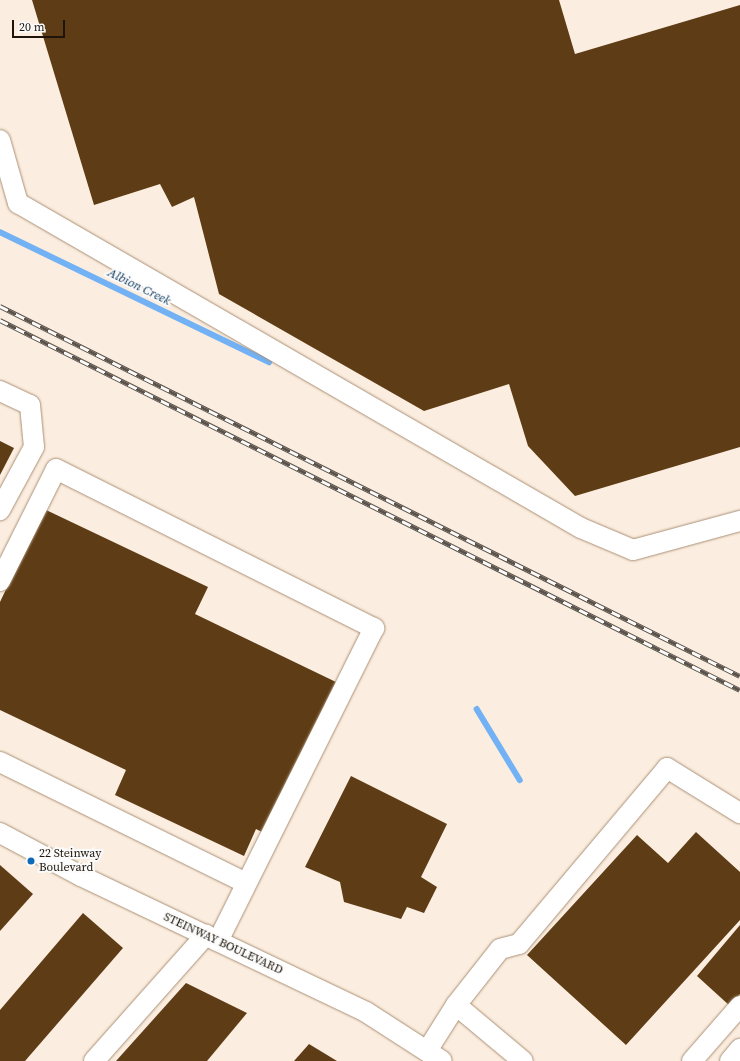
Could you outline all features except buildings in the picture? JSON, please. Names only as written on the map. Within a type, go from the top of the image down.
[{"type":"street","points":[[0,140],[18,203]]},
{"type":"street","points":[[0,194],[581,528],[633,550],[740,521]]},
{"type":"street","points":[[0,391],[30,405],[34,447],[0,510]]},
{"type":"street","points":[[0,581],[56,469],[374,628],[244,882],[212,938],[94,1061]]},
{"type":"street","points":[[0,762],[244,882]]},
{"type":"street","points":[[437,1058],[456,1005],[500,949],[519,944],[667,768],[740,813]]},
{"type":"street","name":"STEINWAY BOULEVARD","points":[[0,833],[81,876],[366,1012],[437,1058]]},
{"type":"street","points":[[456,1005],[523,1061]]},
{"type":"street","points":[[692,1061],[740,1006]]},
{"type":"street","points":[[730,1061],[740,1050]]},
{"type":"shaded area","points":[[0,0],[740,0],[740,1061],[0,1061]]},
{"type":"waterway","name":"Albion Creek","points":[[0,232],[269,362]]},
{"type":"waterway","points":[[477,709],[520,780]]},
{"type":"railway","points":[[0,306],[740,676]]},
{"type":"railway","points":[[0,320],[740,690]]},
{"type":"place","name":"22 Steinway Boulevard","points":[[31,861]]}]
